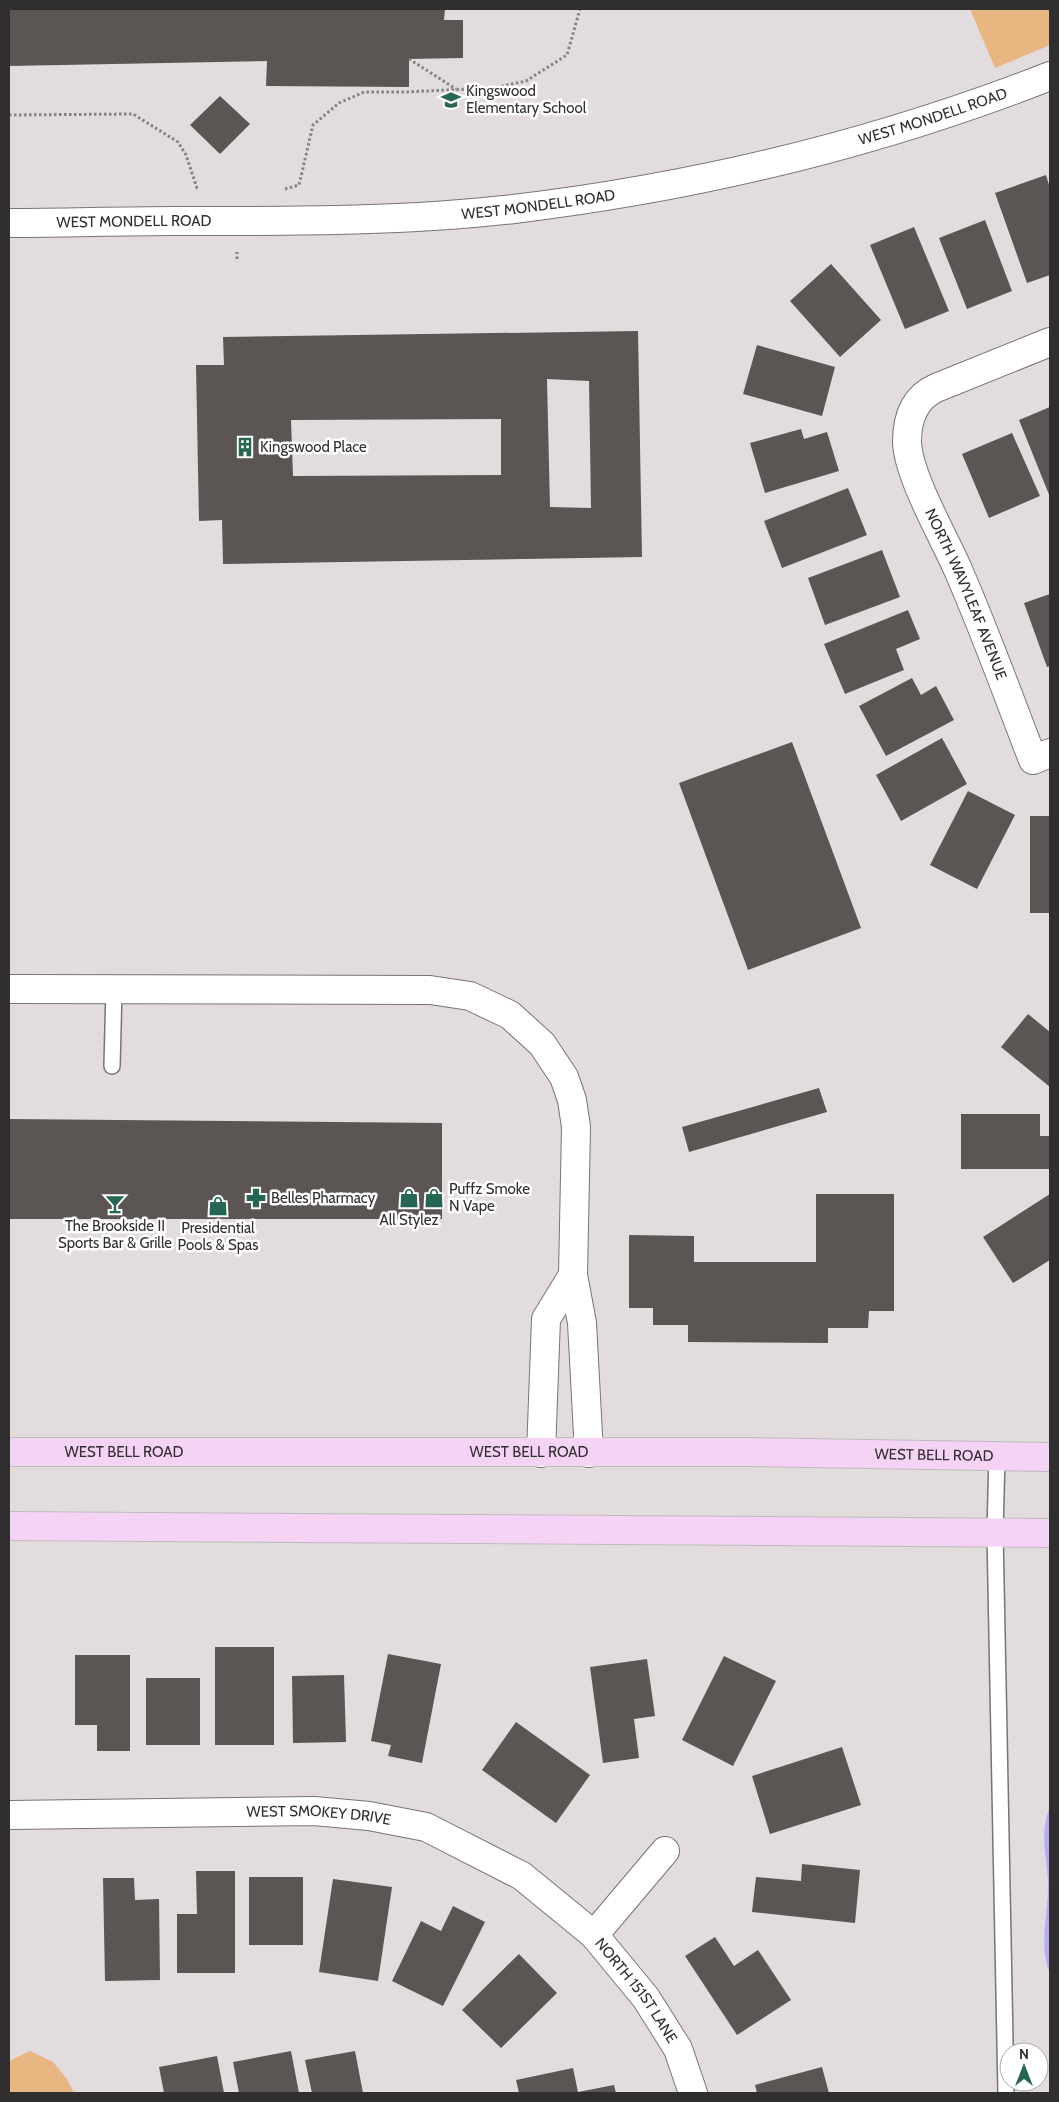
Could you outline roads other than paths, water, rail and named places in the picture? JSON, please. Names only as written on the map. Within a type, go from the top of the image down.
[{"type":"main road","name":"WEST BELL ROAD","points":[[9,1452],[752,1452],[1050,1457]]},
{"type":"main road","points":[[9,1526],[1050,1533]]},
{"type":"street","name":"WEST MONDELL ROAD","points":[[9,223],[238,222],[415,216],[512,209],[683,182],[845,144],[970,105],[1050,76]]},
{"type":"street","name":"NORTH WAVYLEAF AVENUE","points":[[1042,757],[915,476],[907,443],[911,413],[916,404],[931,390],[1050,342]]},
{"type":"street","points":[[9,989],[430,990],[470,996],[510,1015],[542,1044],[564,1077],[572,1100],[576,1127],[573,1275],[582,1323],[589,1453]]},
{"type":"street","points":[[541,1453],[546,1319],[573,1275]]},
{"type":"street","name":"WEST SMOKEY DRIVE","points":[[9,1815],[314,1811],[369,1816],[426,1827],[522,1876],[594,1935]]},
{"type":"street","name":"NORTH 151ST LANE","points":[[665,1850],[594,1935],[646,1998],[678,2049],[692,2093]]},
{"type":"lane","points":[[112,1066],[114,989]]},
{"type":"lane","points":[[997,1456],[995,1532],[1006,2093]]},
{"type":"place","name":"Kingswood Elementary School","points":[[451,100]]},
{"type":"place","name":"Kingswood Place","points":[[245,447]]},
{"type":"place","name":"Belles Pharmacy","points":[[256,1198]]},
{"type":"place","name":"All Stylez","points":[[409,1198]]},
{"type":"place","name":"Puffz Smoke N Vape","points":[[434,1198]]},
{"type":"place","name":"The Brookside II Sports Bar & Grille","points":[[115,1204]]},
{"type":"place","name":"Presidential Pools & Spas","points":[[218,1206]]}]
